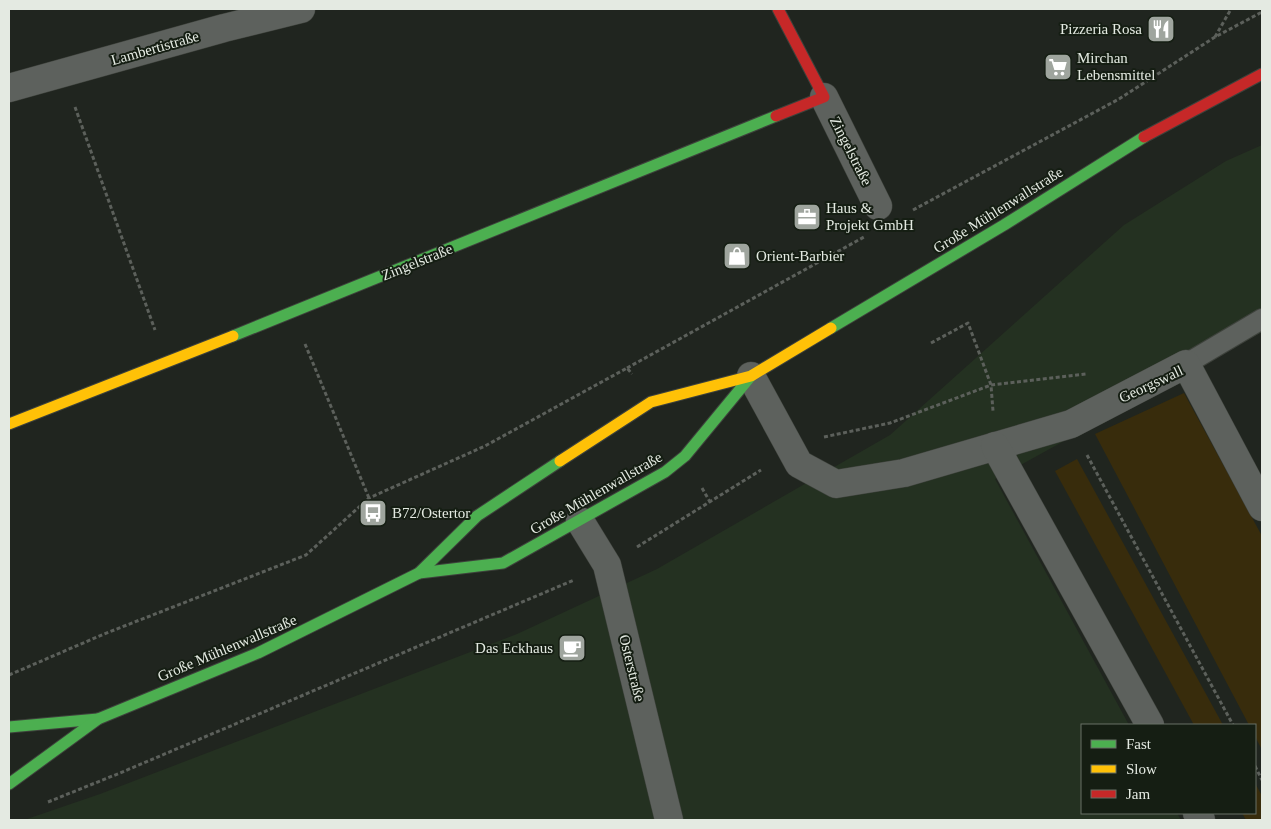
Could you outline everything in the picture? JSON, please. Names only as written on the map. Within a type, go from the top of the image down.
[{"type":"main road","name":"Zingelstraße","points":[[9,424],[167,363],[824,97],[778,9]]},
{"type":"main road","name":"Große Mühlenwallstraße","points":[[9,784],[98,720],[258,653],[420,573],[477,516],[652,402],[751,376],[1004,225],[1160,127],[1262,74]]},
{"type":"main road","name":"Große Mühlenwallstraße","points":[[420,573],[503,563],[665,472],[685,456],[751,376]]},
{"type":"main road","name":"Große Mühlenwallstraße","points":[[9,726],[98,720]]},
{"type":"street","name":"Lambertistraße","points":[[9,88],[64,74],[219,18],[301,9]]},
{"type":"street","name":"Zingelstraße","points":[[824,97],[878,206]]},
{"type":"street","name":"Georgswall","points":[[751,376],[799,464],[836,484],[904,474],[1071,424],[1186,364],[1262,507]]},
{"type":"street","points":[[995,446],[1149,724]]},
{"type":"street","name":"Osterstraße","points":[[580,521],[607,565],[669,820]]},
{"type":"lane","points":[[1186,364],[1262,319]]},
{"type":"path","points":[[1215,37],[1231,9]]},
{"type":"path","points":[[905,215],[1119,99],[1215,37],[1262,12]]},
{"type":"path","points":[[64,74],[167,363]]},
{"type":"path","points":[[9,675],[104,634],[306,555],[368,498],[485,446],[870,234]]},
{"type":"path","points":[[292,312],[368,498]]},
{"type":"path","points":[[931,343],[968,323],[991,385],[995,446]]},
{"type":"path","points":[[627,368],[652,402]]},
{"type":"path","points":[[43,804],[120,773],[607,565],[791,451],[828,435],[890,423],[991,385],[1089,374]]},
{"type":"path","points":[[1071,424],[1232,724]]},
{"type":"path","points":[[685,456],[710,502]]},
{"type":"path","points":[[1256,768],[1262,780]]},
{"type":"shaded area","points":[[1262,145],[1262,332],[995,479],[1128,724],[1081,724],[1081,814],[1178,814],[1181,820],[24,820],[100,794],[517,634],[657,569],[890,435],[1124,225],[1226,161]]},
{"type":"shaded area","points":[[1184,393],[1262,536],[1262,750],[1256,738],[1256,724],[1248,724],[1095,434]]},
{"type":"shaded area","points":[[1077,459],[1222,724],[1193,724],[1055,471]]},
{"type":"shaded area","points":[[1256,785],[1262,796],[1262,820],[1246,820],[1243,814],[1256,814]]},
{"type":"traffic: fast","points":[[233,336],[776,116]]},
{"type":"traffic: fast","points":[[831,328],[1004,225],[1144,137]]},
{"type":"traffic: fast","points":[[419,573],[503,563],[665,472],[685,456],[751,376]]},
{"type":"traffic: fast","points":[[9,784],[98,719],[258,653],[419,573],[477,516],[560,461]]},
{"type":"traffic: fast","points":[[9,727],[98,719]]},
{"type":"traffic: slow","points":[[560,461],[651,402],[751,376],[831,328]]},
{"type":"traffic: slow","points":[[9,424],[233,336]]},
{"type":"traffic: jam","points":[[776,116],[824,97],[778,9]]},
{"type":"traffic: jam","points":[[1144,137],[1262,74]]},
{"type":"place","name":"Pizzeria Rosa","points":[[1161,29]]},
{"type":"place","name":"Mirchan Lebensmittel","points":[[1058,67]]},
{"type":"place","name":"Haus & Projekt GmbH","points":[[807,217]]},
{"type":"place","name":"Orient-Barbier","points":[[737,256]]},
{"type":"place","name":"B72/Ostertor","points":[[373,513]]},
{"type":"place","name":"Das Eckhaus","points":[[572,648]]}]
